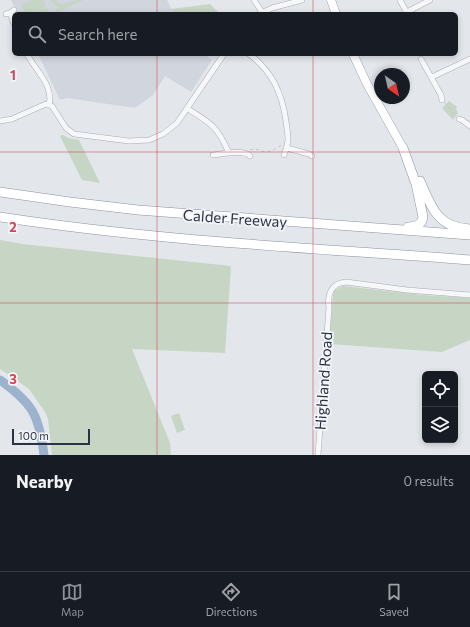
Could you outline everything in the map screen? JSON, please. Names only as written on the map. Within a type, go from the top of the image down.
[{"type":"highway","points":[[279,221],[298,219],[412,227],[419,225],[423,219],[421,204],[416,184],[403,148]]},
{"type":"highway","points":[[403,148],[431,206],[438,216],[452,226],[470,230]]},
{"type":"highway","name":"Calder Freeway","points":[[0,192],[138,210],[470,235]]},
{"type":"highway","name":"Calder Freeway","points":[[0,217],[178,239],[470,260]]},
{"type":"main road","points":[[331,0],[335,12]]},
{"type":"main road","points":[[337,0],[341,12]]},
{"type":"main road","points":[[354,56],[379,106],[403,148]]},
{"type":"main road","points":[[360,56],[379,106]]},
{"type":"street","points":[[254,0],[260,12]]},
{"type":"street","points":[[263,12],[272,8],[302,0]]},
{"type":"street","points":[[400,0],[406,12]]},
{"type":"street","points":[[409,12],[430,0]]},
{"type":"street","points":[[10,12],[12,18]]},
{"type":"street","points":[[28,56],[45,82],[49,96],[49,104]]},
{"type":"street","points":[[49,104],[54,108],[66,128],[71,133],[136,141],[150,140],[168,131],[177,123],[188,109],[223,56]]},
{"type":"street","points":[[251,56],[267,71],[280,93],[286,119],[288,143],[284,154]]},
{"type":"street","points":[[421,59],[432,77],[442,100]]},
{"type":"street","points":[[432,77],[470,59]]},
{"type":"street","points":[[0,121],[12,119],[40,106],[49,104]]},
{"type":"street","points":[[188,109],[206,120],[216,129],[229,153]]},
{"type":"street","points":[[459,120],[462,120],[470,126]]},
{"type":"street","points":[[287,148],[312,156]]},
{"type":"street","points":[[213,155],[229,153],[249,155]]},
{"type":"street","name":"Highland Road","points":[[318,455],[329,293],[335,287],[346,282],[434,293],[470,294]]},
{"type":"path","points":[[442,100],[459,120]]},
{"type":"path","points":[[249,155],[250,150],[254,148],[267,152],[282,145],[287,148]]},
{"type":"shaded area","points":[[11,0],[167,0],[173,12],[17,12]]},
{"type":"shaded area","points":[[39,56],[207,56],[212,60],[191,92],[165,76],[153,95],[135,108],[67,98],[60,100]]},
{"type":"green space","points":[[32,0],[43,0],[46,6],[33,12],[25,12],[21,5]]},
{"type":"green space","points":[[50,0],[55,0],[61,4],[75,0],[83,0],[56,12],[55,9],[58,8]]},
{"type":"green space","points":[[210,4],[218,12],[173,12],[171,9]]},
{"type":"green space","points":[[46,7],[49,12],[36,12]]},
{"type":"green space","points":[[449,101],[457,107],[456,109],[458,113],[453,120],[442,108]]},
{"type":"green space","points":[[63,135],[68,138],[79,140],[100,183],[82,180],[60,136]]},
{"type":"green space","points":[[0,240],[22,244],[231,266],[225,353],[132,349],[170,443],[171,455],[52,455],[48,419],[45,412],[29,389],[0,369]]},
{"type":"green space","points":[[343,286],[423,295],[470,298],[470,340],[442,352],[329,344],[334,291]]},
{"type":"green space","points":[[179,413],[185,430],[177,433],[171,416]]},
{"type":"waterway","points":[[0,380],[20,396],[37,420],[44,455]]}]
